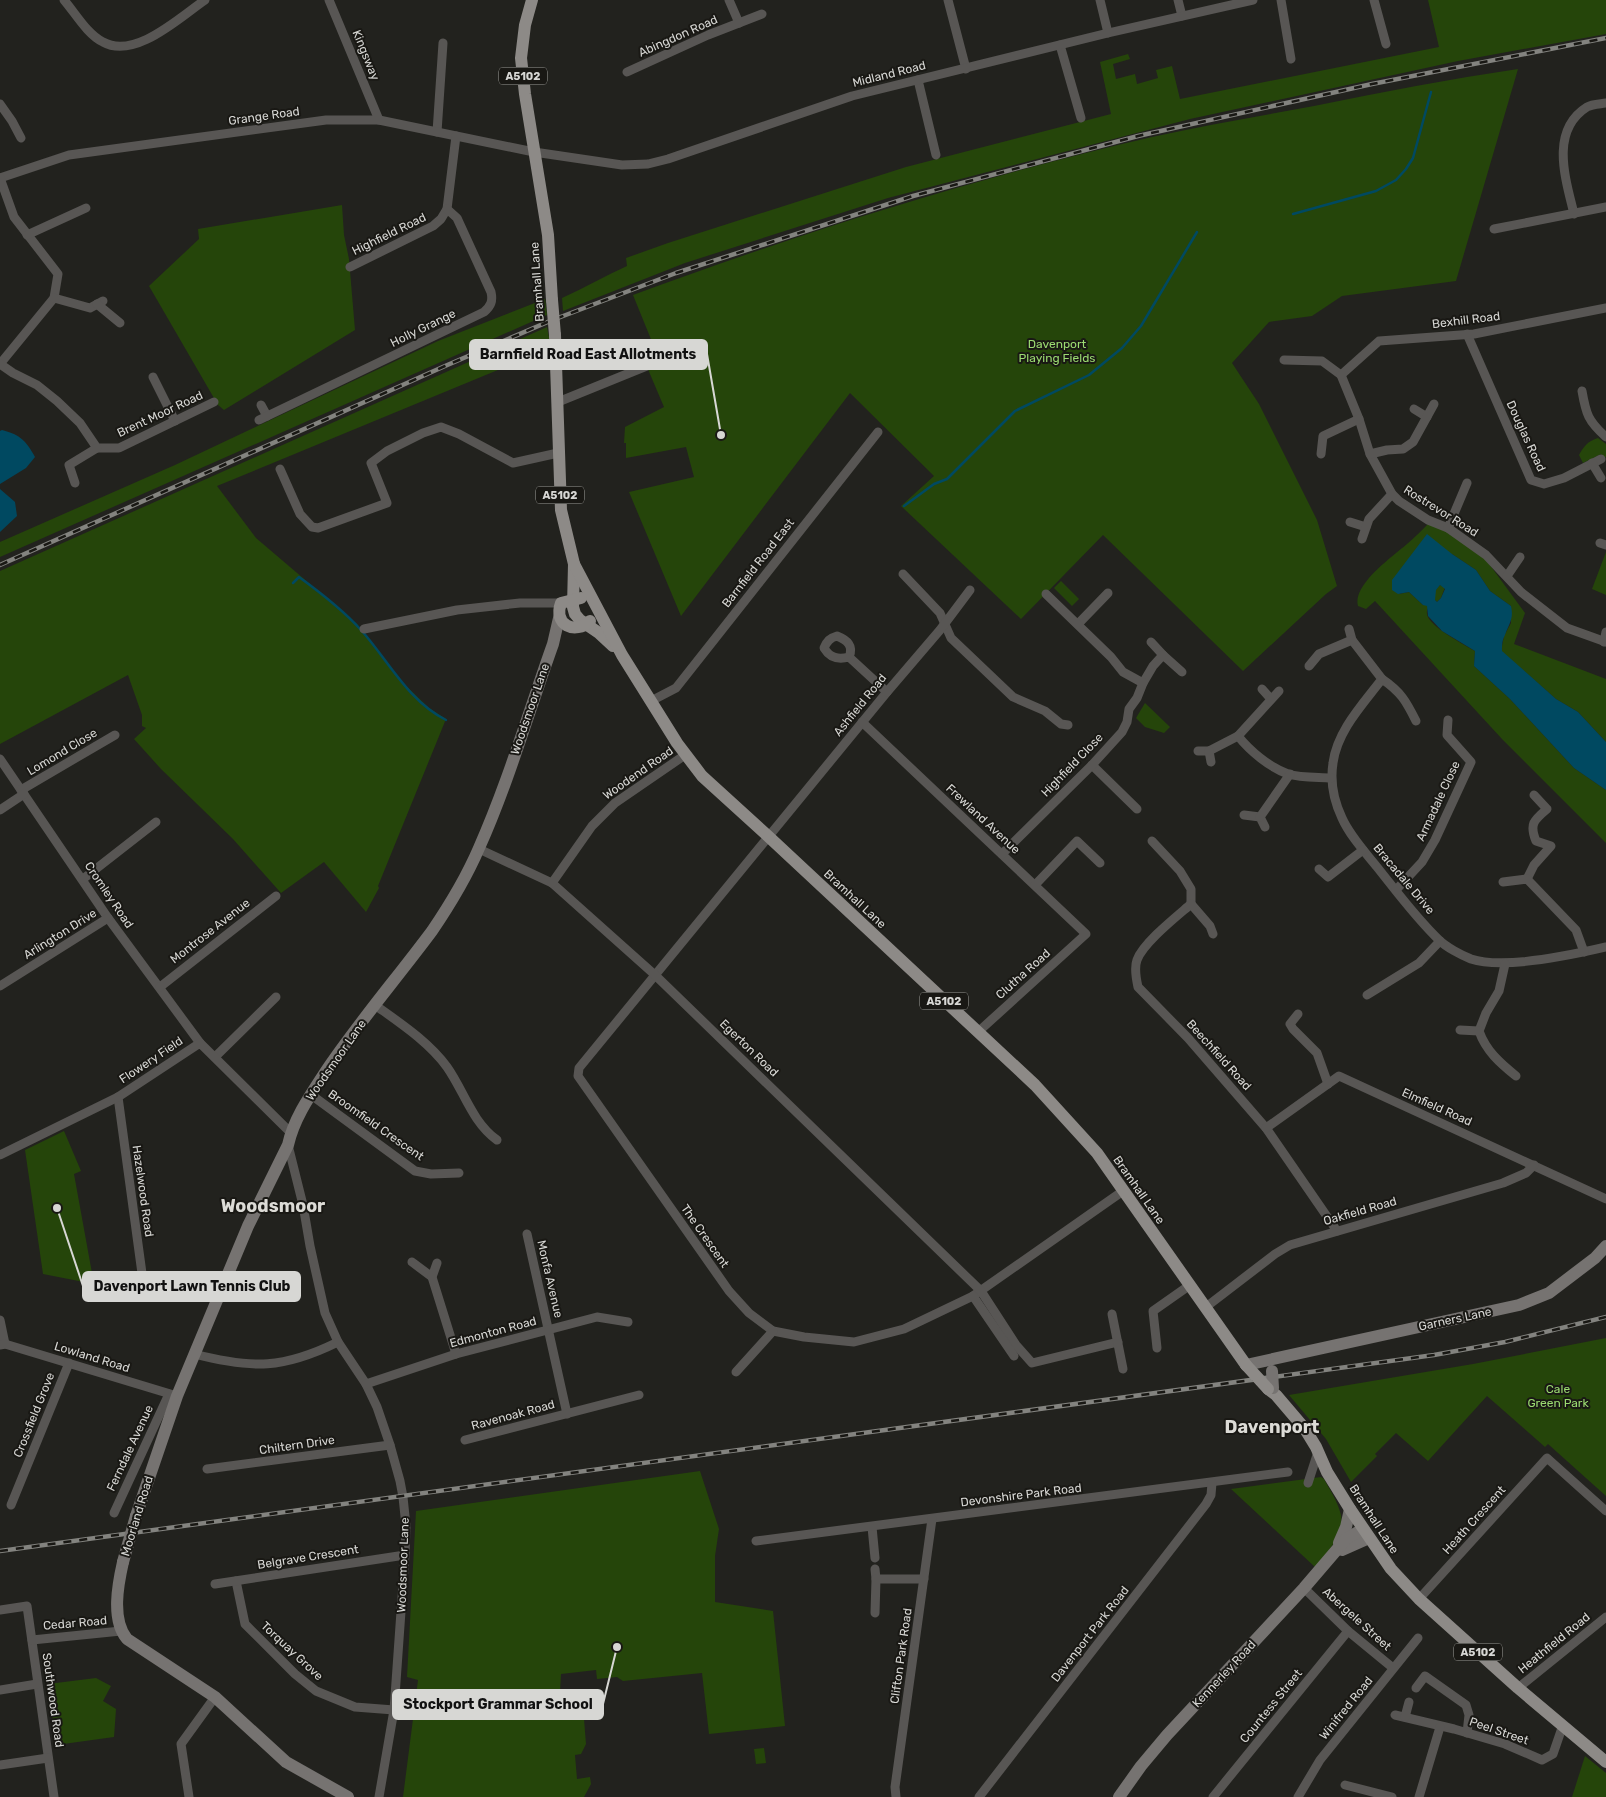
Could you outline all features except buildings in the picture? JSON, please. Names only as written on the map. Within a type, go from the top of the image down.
[{"type":"main road","name":"Bramhall Lane","points":[[532,0],[525,25],[521,58],[548,235],[555,335],[561,510],[574,564],[622,655],[685,755],[702,776],[1035,1085],[1091,1146],[1206,1307],[1226,1339],[1246,1365],[1272,1391],[1305,1430],[1350,1508],[1391,1569],[1420,1599],[1518,1688],[1606,1762]]},
{"type":"main road","name":"Bramhall Lane","points":[[559,618],[558,611],[567,602],[574,564]]},
{"type":"main road","points":[[567,602],[591,595]]},
{"type":"main road","name":"Bramhall Lane","points":[[567,602],[586,625],[599,633],[622,655]]},
{"type":"main road","points":[[559,618],[565,625],[572,627],[586,625],[595,616],[597,609]]},
{"type":"street","points":[[64,0],[91,33],[104,43],[120,47],[140,43],[155,35],[205,0]]},
{"type":"street","name":"Kingsway","points":[[329,0],[379,120]]},
{"type":"street","points":[[729,0],[739,23]]},
{"type":"street","points":[[948,0],[966,68]]},
{"type":"street","points":[[1100,0],[1108,33]]},
{"type":"street","points":[[1178,0],[1182,16]]},
{"type":"street","name":"Midland Road","points":[[534,152],[622,165],[648,164],[668,159],[852,96],[1108,33],[1253,0]]},
{"type":"street","points":[[1281,0],[1291,59]]},
{"type":"street","points":[[1374,0],[1386,44]]},
{"type":"street","name":"Abingdon Road","points":[[627,72],[708,35],[762,14]]},
{"type":"street","points":[[437,132],[443,43]]},
{"type":"street","points":[[1060,45],[1080,118]]},
{"type":"street","points":[[918,80],[936,155]]},
{"type":"street","points":[[1574,214],[1562,163],[1564,140],[1574,118],[1588,106],[1606,102]]},
{"type":"street","points":[[0,104],[21,138]]},
{"type":"street","name":"Grange Road","points":[[0,178],[70,155],[326,120],[379,120],[534,152]]},
{"type":"street","points":[[447,209],[456,136]]},
{"type":"street","points":[[0,178],[14,217],[58,274],[54,298],[0,364],[12,373],[37,385],[57,401],[80,423],[97,448],[69,465],[75,483]]},
{"type":"street","points":[[1494,229],[1606,207]]},
{"type":"street","points":[[27,235],[86,208]]},
{"type":"street","name":"Highfield Road","points":[[350,267],[433,226],[441,219],[447,209]]},
{"type":"street","name":"Holly Grange","points":[[261,405],[263,418],[489,308],[492,299],[491,292],[457,218],[447,209]]},
{"type":"street","points":[[54,298],[90,308],[100,302],[120,323]]},
{"type":"street","name":"Bexhill Road","points":[[1341,375],[1379,341],[1466,334],[1606,308]]},
{"type":"street","name":"Douglas Road","points":[[1466,334],[1531,480],[1544,484],[1564,478],[1601,458]]},
{"type":"street","points":[[1284,360],[1322,361],[1341,375]]},
{"type":"street","points":[[558,402],[659,361]]},
{"type":"street","name":"Rostrevor Road","points":[[1341,375],[1359,419],[1370,454],[1392,494],[1399,501],[1428,520],[1448,528],[1486,555],[1521,592],[1567,628],[1605,642]]},
{"type":"street","points":[[153,377],[175,421]]},
{"type":"street","points":[[1582,391],[1586,412],[1596,428],[1606,438]]},
{"type":"street","name":"Brent Moor Road","points":[[97,448],[119,448],[214,402]]},
{"type":"street","points":[[1370,454],[1403,449],[1413,442],[1434,404]]},
{"type":"street","points":[[1414,409],[1427,417]]},
{"type":"street","points":[[1321,454],[1323,436],[1359,419]]},
{"type":"street","points":[[280,469],[300,514],[312,527],[318,528],[387,503],[371,463],[387,451],[423,433],[441,427],[459,434],[513,463],[558,453]]},
{"type":"street","name":"Barnfield Road East","points":[[651,701],[676,688],[878,432]]},
{"type":"street","points":[[1592,464],[1601,478]]},
{"type":"street","points":[[1448,528],[1467,483]]},
{"type":"street","points":[[1362,539],[1369,519],[1392,494]]},
{"type":"street","points":[[1350,522],[1366,527]]},
{"type":"street","points":[[1507,576],[1520,557]]},
{"type":"street","points":[[903,574],[940,613],[951,638],[1013,698],[1045,711],[1061,724],[1068,724]]},
{"type":"street","name":"Ashfield Road","points":[[769,837],[970,590]]},
{"type":"street","points":[[1078,624],[1108,592]]},
{"type":"street","points":[[1046,594],[1111,657],[1123,672],[1143,682]]},
{"type":"street","points":[[364,629],[457,610],[567,602]]},
{"type":"street","name":"Woodsmoor Lane","points":[[379,1797],[394,1710],[405,1555],[406,1526],[400,1481],[377,1407],[366,1384],[338,1342],[325,1313],[289,1139],[310,1094],[341,1048],[440,919],[479,850],[553,644],[559,618]]},
{"type":"street","points":[[553,644],[572,627]]},
{"type":"street","points":[[1349,629],[1352,640],[1382,679],[1397,689],[1407,702],[1416,721]]},
{"type":"street","points":[[1605,642],[1606,632]]},
{"type":"street","points":[[1309,666],[1318,654],[1352,640]]},
{"type":"street","points":[[1151,642],[1182,672]]},
{"type":"street","name":"Highfield Close","points":[[1002,854],[1092,765],[1122,732],[1127,722],[1129,709],[1137,698],[1143,682],[1163,655]]},
{"type":"street","points":[[849,657],[887,692]]},
{"type":"street","name":"Bracadale Drive","points":[[1382,679],[1346,728],[1337,744],[1331,778],[1342,819],[1363,850],[1396,890],[1440,941],[1471,959],[1505,964],[1606,947]]},
{"type":"street","points":[[1262,690],[1271,699]]},
{"type":"street","points":[[1198,751],[1209,751],[1238,736],[1279,691]]},
{"type":"street","name":"Armadale Close","points":[[1396,890],[1422,862],[1435,840],[1471,762],[1447,735],[1448,720]]},
{"type":"street","name":"Frewland Avenue","points":[[862,722],[1086,934]]},
{"type":"street","name":"Lomond Close","points":[[0,810],[23,792],[115,735]]},
{"type":"street","points":[[1238,736],[1253,752],[1275,768],[1290,774],[1331,778]]},
{"type":"street","points":[[1209,751],[1211,762]]},
{"type":"street","name":"Woodend Road","points":[[552,883],[592,826],[615,803],[685,755]]},
{"type":"street","name":"Cromley Road","points":[[0,759],[108,918],[200,1043]]},
{"type":"street","points":[[1092,765],[1137,808]]},
{"type":"street","points":[[1260,817],[1290,774]]},
{"type":"street","points":[[1527,878],[1534,864],[1551,846],[1536,841],[1532,830],[1535,819],[1547,808],[1534,795]]},
{"type":"street","points":[[1244,815],[1260,817]]},
{"type":"street","points":[[1260,817],[1265,827]]},
{"type":"street","points":[[82,880],[156,822]]},
{"type":"street","name":"The Crescent","points":[[769,837],[579,1068],[578,1076],[728,1290],[749,1313],[773,1331],[804,1337],[854,1342],[904,1329],[977,1294],[1123,1191]]},
{"type":"street","points":[[1035,885],[1077,841],[1100,863]]},
{"type":"street","points":[[1152,841],[1180,871],[1192,888],[1191,904],[1210,926],[1213,934]]},
{"type":"street","name":"Egerton Road","points":[[479,850],[552,883],[655,975],[977,1294]]},
{"type":"street","points":[[1319,870],[1328,878],[1363,850]]},
{"type":"street","points":[[1503,882],[1527,878]]},
{"type":"street","points":[[1527,878],[1576,930],[1584,952]]},
{"type":"street","name":"Montrose Avenue","points":[[160,987],[276,896]]},
{"type":"street","name":"Beechfield Road","points":[[1191,904],[1148,943],[1140,953],[1136,962],[1135,977],[1138,987],[1188,1038],[1266,1128],[1337,1231]]},
{"type":"street","name":"Arlington Drive","points":[[0,986],[108,918]]},
{"type":"street","name":"Clutha Road","points":[[978,1032],[1086,934]]},
{"type":"street","points":[[1367,995],[1419,963],[1440,941]]},
{"type":"street","points":[[1505,964],[1499,991],[1486,1013],[1479,1031],[1484,1044],[1496,1059],[1516,1076]]},
{"type":"street","points":[[215,1057],[276,997]]},
{"type":"street","points":[[375,1004],[430,1048],[448,1067],[486,1132],[496,1140]]},
{"type":"street","points":[[1298,1014],[1290,1024],[1317,1053],[1328,1084]]},
{"type":"street","points":[[1460,1030],[1479,1031]]},
{"type":"street","name":"Flowery Field","points":[[0,1155],[118,1097],[200,1043],[289,1139]]},
{"type":"street","name":"Elmfield Road","points":[[1266,1128],[1339,1076],[1606,1198]]},
{"type":"street","name":"Broomfield Crescent","points":[[310,1094],[415,1171],[431,1174],[459,1173]]},
{"type":"street","name":"Hazelwood Road","points":[[118,1097],[144,1288]]},
{"type":"street","name":"Moorland Road","points":[[121,1632],[117,1606],[118,1583],[136,1516],[173,1395],[194,1354],[248,1226],[289,1139]]},
{"type":"street","name":"Oakfield Road","points":[[1206,1307],[1275,1254],[1290,1245],[1503,1183],[1526,1174],[1534,1165]]},
{"type":"street","name":"Monfa Avenue","points":[[527,1234],[549,1330]]},
{"type":"street","name":"Garners Lane","points":[[1246,1365],[1519,1305],[1550,1293],[1595,1258],[1606,1246]]},
{"type":"street","points":[[412,1262],[432,1277],[456,1354]]},
{"type":"street","points":[[432,1277],[437,1264]]},
{"type":"street","points":[[1157,1348],[1153,1311],[1190,1285]]},
{"type":"street","points":[[977,1294],[1032,1364],[1118,1342]]},
{"type":"street","points":[[977,1294],[1014,1356]]},
{"type":"street","points":[[1112,1314],[1124,1369]]},
{"type":"street","name":"Edmonton Road","points":[[366,1384],[456,1354],[597,1317],[628,1322]]},
{"type":"street","points":[[0,1320],[2,1345]]},
{"type":"street","name":"Ravenoak Road","points":[[549,1330],[567,1414]]},
{"type":"street","points":[[736,1372],[773,1331]]},
{"type":"street","points":[[194,1354],[227,1363],[256,1366],[286,1362],[312,1355],[338,1342]]},
{"type":"street","name":"Lowland Road","points":[[2,1345],[69,1363],[173,1395]]},
{"type":"street","points":[[1272,1391],[1272,1372],[1280,1360],[1288,1356]]},
{"type":"street","name":"Crossfield Grove","points":[[11,1505],[69,1363]]},
{"type":"street","name":"Ravenoak Road","points":[[465,1440],[639,1394]]},
{"type":"street","name":"Ferndale Avenue","points":[[114,1513],[173,1395]]},
{"type":"street","name":"Chiltern Drive","points":[[207,1469],[390,1444]]},
{"type":"street","points":[[1308,1483],[1318,1452]]},
{"type":"street","name":"Heath Crescent","points":[[1420,1599],[1547,1458],[1606,1511]]},
{"type":"street","name":"Devonshire Park Road","points":[[756,1541],[1288,1472]]},
{"type":"street","name":"Davenport Park Road","points":[[979,1797],[1206,1504],[1211,1495],[1212,1482]]},
{"type":"street","points":[[1333,1554],[1346,1527],[1350,1508]]},
{"type":"street","name":"Clifton Park Road","points":[[896,1797],[895,1788],[932,1519]]},
{"type":"street","points":[[872,1527],[875,1558]]},
{"type":"street","points":[[1333,1554],[1346,1539],[1366,1533]]},
{"type":"street","name":"Kennerley Road","points":[[1119,1797],[1141,1766],[1167,1735],[1304,1588],[1333,1554]]},
{"type":"street","name":"Belgrave Crescent","points":[[216,1584],[405,1555]]},
{"type":"street","points":[[875,1569],[875,1613]]},
{"type":"street","points":[[876,1579],[924,1580]]},
{"type":"street","name":"Torquay Grove","points":[[236,1581],[245,1624],[302,1680],[316,1691],[354,1707],[394,1710]]},
{"type":"street","name":"Abergele Street","points":[[1304,1588],[1348,1631],[1393,1668]]},
{"type":"street","name":"Southwood Road","points":[[0,1610],[28,1606],[37,1684],[54,1797]]},
{"type":"street","name":"Heathfield Road","points":[[1518,1688],[1606,1618]]},
{"type":"street","name":"Countess Street","points":[[1213,1797],[1348,1631]]},
{"type":"street","points":[[121,1632],[127,1639],[215,1697],[286,1762],[348,1797]]},
{"type":"street","name":"Cedar Road","points":[[32,1640],[121,1632]]},
{"type":"street","name":"Winifred Road","points":[[1298,1797],[1320,1760],[1418,1638]]},
{"type":"street","points":[[1416,1688],[1425,1676],[1466,1705],[1469,1715],[1467,1733]]},
{"type":"street","points":[[0,1690],[37,1684]]},
{"type":"street","points":[[189,1797],[181,1744],[215,1697]]},
{"type":"street","name":"Peel Street","points":[[1409,1702],[1400,1716],[1505,1744],[1542,1760],[1552,1754],[1563,1725]]},
{"type":"street","points":[[1419,1797],[1440,1727]]},
{"type":"street","points":[[0,1766],[48,1758]]},
{"type":"street","points":[[1345,1785],[1392,1797]]},
{"type":"green space","points":[[1428,0],[1606,0],[1606,34],[1458,61],[1190,119],[888,198],[685,263],[563,311],[562,298],[627,266],[626,258],[906,167],[1111,114],[1100,62],[1128,54],[1130,59],[1113,64],[1116,79],[1135,74],[1137,84],[1158,78],[1156,70],[1172,66],[1180,99],[1439,47]]},
{"type":"green space","name":"Davenport Playing Fields","points":[[1518,69],[1456,281],[1342,296],[1312,316],[1269,322],[1232,363],[1259,404],[1317,520],[1337,586],[1243,671],[1103,535],[1021,619],[901,506],[934,476],[850,393],[681,616],[629,492],[694,477],[686,447],[626,458],[626,443],[624,443],[625,427],[664,407],[647,367],[659,359],[633,295],[826,228],[955,188],[1086,153],[1213,125],[1416,86]]},
{"type":"green space","points":[[342,205],[355,330],[224,410],[218,405],[149,286],[199,239],[198,229]]},
{"type":"green space","points":[[545,299],[547,315],[0,557],[0,542],[175,465],[438,341]]},
{"type":"green space","points":[[547,327],[551,348],[217,486],[256,538],[357,624],[397,677],[429,708],[446,719],[378,886],[379,888],[366,912],[324,862],[281,893],[233,839],[161,769],[134,739],[146,728],[142,726],[142,715],[128,675],[0,744],[0,571]]},
{"type":"green space","points":[[1598,438],[1606,444],[1606,457],[1603,458],[1601,454],[1583,463],[1579,455],[1589,442]]},
{"type":"green space","points":[[1429,523],[1442,528],[1484,557],[1525,613],[1514,644],[1606,679],[1606,742],[1578,712],[1556,699],[1501,651],[1504,636],[1511,623],[1511,606],[1490,591],[1476,570],[1452,554],[1399,594],[1409,592],[1423,605],[1440,585],[1445,587],[1441,598],[1437,602],[1435,600],[1428,608],[1427,614],[1429,619],[1448,635],[1475,651],[1474,666],[1510,699],[1574,768],[1606,790],[1606,843],[1502,739],[1375,601],[1366,609],[1358,606],[1361,589],[1367,581]]},
{"type":"green space","points":[[1606,552],[1606,595],[1592,589]]},
{"type":"green space","points":[[1061,581],[1079,599],[1072,606],[1054,588]]},
{"type":"green space","points":[[1145,703],[1170,727],[1164,733],[1145,727],[1136,718]]},
{"type":"green space","points":[[64,1131],[81,1171],[74,1174],[94,1284],[43,1274],[25,1150]]},
{"type":"green space","name":"Cale Green Park","points":[[1606,1338],[1606,1496],[1548,1444],[1545,1447],[1487,1396],[1428,1461],[1396,1433],[1375,1454],[1377,1456],[1351,1482],[1326,1439],[1289,1395],[1473,1364]]},
{"type":"green space","points":[[700,1471],[719,1529],[715,1556],[715,1602],[773,1611],[785,1726],[709,1734],[702,1673],[623,1681],[617,1677],[597,1679],[596,1670],[561,1674],[560,1692],[582,1694],[586,1744],[581,1754],[575,1755],[577,1779],[590,1777],[591,1784],[584,1797],[403,1797],[418,1680],[407,1677],[416,1511]]},
{"type":"green space","points":[[1321,1477],[1336,1501],[1341,1515],[1341,1522],[1334,1543],[1315,1567],[1231,1489]]},
{"type":"green space","points":[[96,1678],[111,1686],[103,1701],[116,1709],[114,1737],[56,1745],[48,1684]]},
{"type":"green space","points":[[764,1748],[766,1763],[756,1764],[754,1749]]},
{"type":"green space","points":[[1585,1756],[1606,1773],[1606,1797],[1572,1797]]},
{"type":"water","points":[[2,430],[22,439],[35,457],[26,468],[0,484],[0,431]]},
{"type":"water","points":[[0,489],[15,502],[17,516],[0,532]]},
{"type":"water","points":[[1427,534],[1476,570],[1490,591],[1511,606],[1511,618],[1503,639],[1502,651],[1556,699],[1578,712],[1606,742],[1606,790],[1574,768],[1510,699],[1474,666],[1475,651],[1442,631],[1428,616],[1427,606],[1423,605],[1409,592],[1398,594],[1392,590],[1392,580]],"holes":[[[1440,585],[1445,589],[1441,598],[1437,602],[1435,600],[1436,590]]]},
{"type":"waterway","points":[[1293,214],[1376,191],[1396,180],[1413,158],[1431,92]]},
{"type":"waterway","points":[[904,506],[934,484],[947,479],[1015,411],[1089,375],[1122,348],[1141,326],[1197,232]]},
{"type":"waterway","points":[[293,583],[299,577],[339,609],[361,630],[399,679],[420,702],[446,720]]},
{"type":"railway","points":[[0,565],[445,366],[550,321],[676,273],[913,196],[1138,136],[1372,84],[1606,38]]},
{"type":"railway","points":[[0,1551],[1434,1355],[1505,1342],[1606,1317]]},
{"type":"place","name":"Barnfield Road East Allotments","points":[[721,435]]},
{"type":"place","name":"Davenport Lawn Tennis Club","points":[[57,1208]]},
{"type":"place","name":"Stockport Grammar School","points":[[617,1647]]},
{"type":"district","name":"Woodsmoor","points":[[273,1206]]},
{"type":"district","name":"Davenport","points":[[1272,1427]]}]
